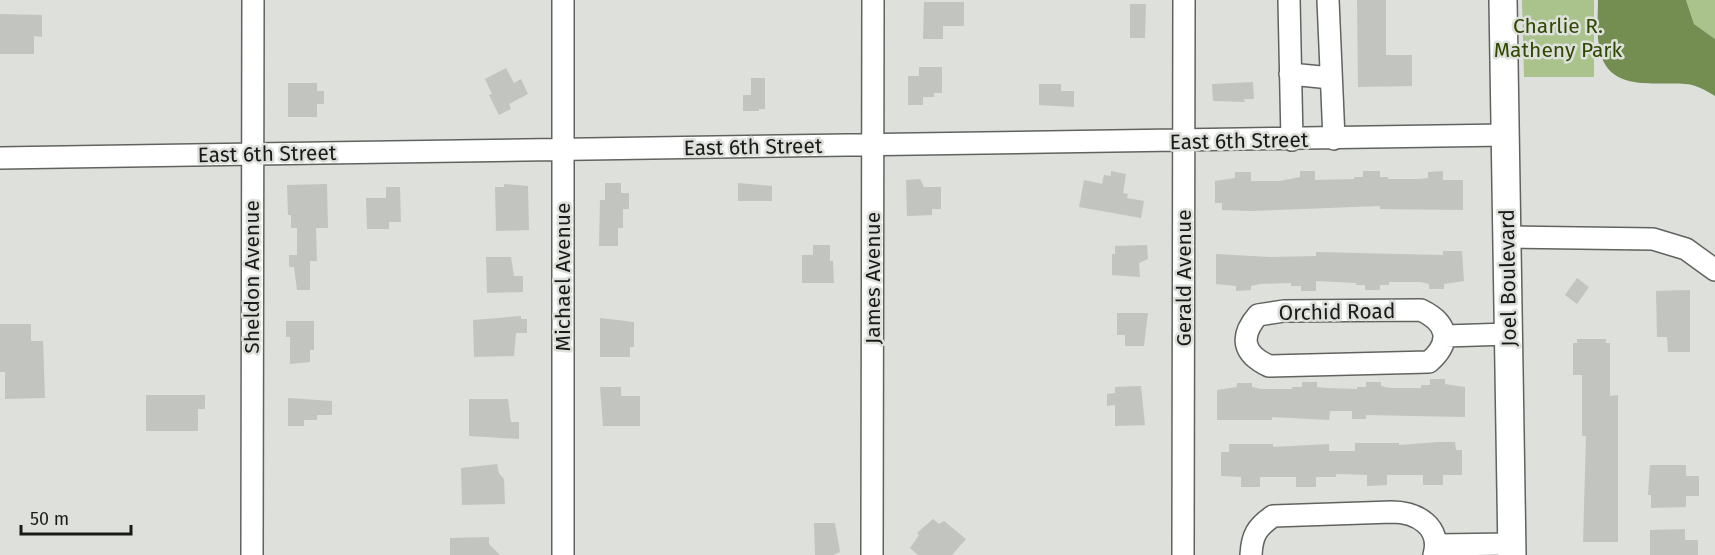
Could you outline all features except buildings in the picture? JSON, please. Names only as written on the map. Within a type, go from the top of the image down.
[{"type":"main road","name":"Joel Boulevard","points":[[1503,0],[1512,550]]},
{"type":"street","name":"Sheldon Avenue","points":[[252,555],[254,0]]},
{"type":"street","name":"Michael Avenue","points":[[563,0],[563,555]]},
{"type":"street","name":"James Avenue","points":[[872,555],[873,0]]},
{"type":"street","name":"Gerald Avenue","points":[[1183,555],[1184,0]]},
{"type":"street","points":[[1289,0],[1292,140]]},
{"type":"street","points":[[1328,0],[1334,139]]},
{"type":"street","points":[[1290,74],[1331,78]]},
{"type":"street","name":"East 6th Street","points":[[0,158],[1506,135]]},
{"type":"street","points":[[1507,237],[1653,239],[1686,249],[1715,270]]},
{"type":"street","name":"Orchid Road","points":[[1421,310],[1436,317],[1445,336],[1441,351],[1430,362],[1413,364],[1269,366],[1254,359],[1246,344],[1247,328],[1258,315],[1284,311],[1421,310]]},
{"type":"street","points":[[1445,336],[1509,334]]},
{"type":"street","points":[[1251,555],[1252,539],[1260,525],[1273,516],[1296,513],[1409,512],[1427,522],[1435,550],[1512,550]]},
{"type":"green space","name":"Charlie R. Matheny Park","points":[[1522,0],[1594,0],[1594,77],[1524,77]]},
{"type":"green space","points":[[1686,0],[1715,0],[1715,39],[1694,24]]},
{"type":"shaded area","points":[[1598,0],[1686,0],[1694,24],[1715,39],[1715,96],[1690,85],[1635,82],[1613,73],[1605,64],[1600,51]]}]
